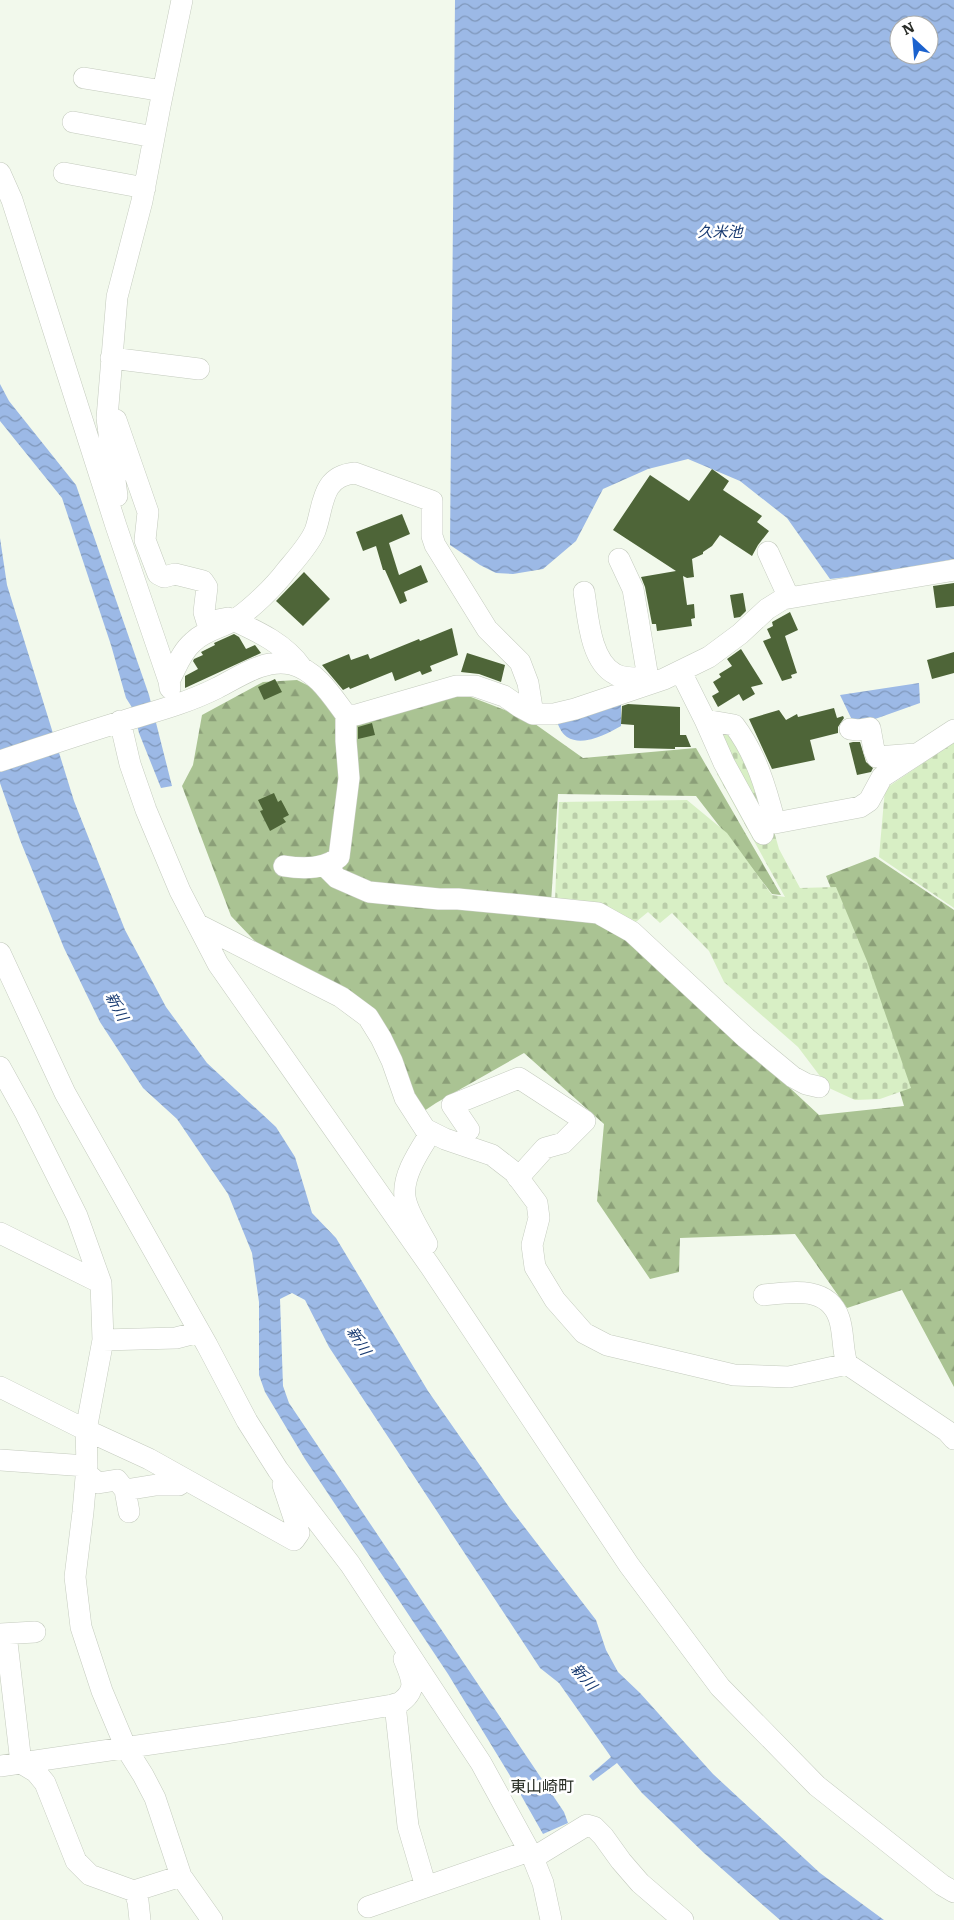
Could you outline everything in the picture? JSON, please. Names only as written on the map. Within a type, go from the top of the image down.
[{"type":"street","points":[[116,526],[118,510],[107,418],[110,406],[111,358],[117,297],[145,188],[182,0]]},
{"type":"street","points":[[84,78],[163,91]]},
{"type":"street","points":[[74,122],[154,137]]},
{"type":"street","points":[[64,172],[145,188]]},
{"type":"street","points":[[0,173],[12,200],[116,526],[169,681]]},
{"type":"street","points":[[111,358],[199,368]]},
{"type":"street","points":[[110,406],[148,512],[145,540],[158,574],[164,577],[175,574],[194,578],[206,584],[204,612],[207,622],[224,618],[234,620],[278,644],[293,656],[304,670]]},
{"type":"street","points":[[164,710],[169,681],[184,651],[202,634],[234,620],[285,574],[315,531],[323,498],[329,487],[342,476],[350,474],[366,476],[432,501],[432,536],[435,545],[487,628],[520,662],[528,683],[533,714]]},
{"type":"street","points":[[768,552],[789,598]]},
{"type":"street","points":[[619,560],[633,589],[656,674],[705,720],[724,764],[762,834]]},
{"type":"street","points":[[346,715],[356,715],[456,686],[475,686],[504,696],[520,708],[533,714],[554,714],[575,709],[656,674],[709,657],[783,598],[954,570]]},
{"type":"street","points":[[584,592],[591,636],[603,664],[615,674],[631,678],[656,674]]},
{"type":"street","points":[[0,761],[200,697],[264,665],[278,662],[292,664],[304,670],[321,683],[346,715],[349,778],[339,857],[332,863],[324,865],[293,868],[284,866]]},
{"type":"street","points":[[705,720],[734,725],[743,737],[763,778],[775,822],[860,807],[869,801],[882,777],[954,730]]},
{"type":"street","points":[[120,722],[130,764],[146,810],[180,891],[218,964],[430,1266],[629,1565],[720,1687],[817,1786],[942,1885],[954,1892]]},
{"type":"street","points":[[850,729],[870,728],[874,750],[878,757],[918,754]]},
{"type":"street","points":[[324,865],[337,878],[369,892],[521,904],[598,913],[632,932],[746,1038],[794,1077],[806,1084],[819,1087]]},
{"type":"street","points":[[199,925],[341,998],[368,1017],[382,1038],[405,1098],[425,1129],[445,1139],[492,1155],[514,1172],[537,1202],[539,1218],[532,1245],[535,1267],[555,1300],[584,1333],[607,1346],[734,1375],[789,1377],[847,1364]]},
{"type":"street","points":[[0,953],[65,1093],[200,1332],[247,1421],[278,1470],[350,1564],[481,1763],[531,1854],[543,1882],[552,1920]]},
{"type":"street","points":[[0,1067],[74,1208],[101,1283],[103,1340],[86,1430],[87,1470],[75,1577],[81,1627],[102,1691],[126,1748],[155,1798],[181,1876],[212,1920]]},
{"type":"street","points":[[469,1130],[452,1105],[519,1078],[585,1121],[563,1143],[545,1148],[518,1178]]},
{"type":"street","points":[[430,1266],[428,1246],[405,1198],[406,1182],[431,1132]]},
{"type":"street","points":[[0,1233],[101,1283]]},
{"type":"street","points":[[764,1295],[798,1291],[815,1294],[832,1303],[840,1318],[843,1351],[847,1364],[952,1433]]},
{"type":"street","points":[[103,1340],[176,1338],[200,1332]]},
{"type":"street","points":[[0,1387],[149,1459],[294,1540],[299,1533],[278,1470]]},
{"type":"street","points":[[0,1460],[87,1470],[98,1483],[117,1480],[124,1490],[129,1512]]},
{"type":"street","points":[[124,1490],[179,1485],[185,1480]]},
{"type":"street","points":[[0,1766],[126,1748],[394,1704],[407,1698],[411,1691],[412,1679],[388,1622]]},
{"type":"street","points":[[21,1763],[3,1634],[35,1632]]},
{"type":"street","points":[[411,1691],[454,1722]]},
{"type":"street","points":[[394,1704],[408,1826],[426,1887]]},
{"type":"street","points":[[21,1763],[36,1772],[45,1783],[76,1860],[90,1875],[134,1891],[181,1876]]},
{"type":"street","points":[[368,1907],[531,1854],[587,1826],[594,1827],[640,1883],[683,1920]]},
{"type":"street","points":[[134,1891],[138,1902],[140,1920]]},
{"type":"green space","points":[[297,680],[323,693],[349,723],[458,692],[528,719],[583,758],[696,748],[781,895],[772,894],[696,796],[558,794],[551,903],[618,928],[819,1115],[904,1106],[866,975],[826,876],[875,857],[954,910],[954,1387],[902,1290],[847,1308],[795,1234],[680,1238],[679,1272],[650,1279],[597,1201],[604,1124],[524,1053],[418,1115],[375,1010],[274,961],[231,916],[182,786],[193,765],[202,715],[263,682]]},
{"type":"green space","points":[[716,725],[731,728],[758,775],[779,849],[800,888],[836,887],[867,961],[911,1088],[880,1099],[855,1100],[829,1088],[798,1047],[724,982],[709,951],[672,913],[660,923],[648,912],[631,926],[555,900],[559,802],[687,800],[727,833],[772,895],[785,897],[717,774]]},
{"type":"green space","points":[[954,742],[954,908],[879,857],[885,789]]},
{"type":"water","name":"久米池","points":[[455,0],[954,0],[954,559],[891,572],[830,579],[787,518],[740,481],[688,459],[648,469],[603,489],[576,541],[543,569],[513,574],[496,573],[450,545]]},
{"type":"water","points":[[0,384],[9,401],[76,485],[149,695],[172,786],[161,788],[139,733],[133,709],[126,698],[111,645],[62,498],[0,421]]},
{"type":"water","name":"新川","points":[[0,538],[7,585],[74,801],[125,930],[166,1007],[207,1063],[276,1127],[295,1157],[312,1213],[336,1238],[428,1391],[509,1507],[596,1620],[606,1650],[618,1672],[640,1693],[713,1774],[820,1873],[884,1920],[780,1920],[704,1853],[642,1793],[617,1763],[593,1781],[589,1776],[611,1757],[559,1683],[540,1668],[329,1347],[305,1300],[292,1293],[280,1299],[283,1386],[289,1403],[564,1812],[568,1823],[543,1834],[448,1674],[305,1459],[265,1392],[259,1375],[259,1302],[252,1253],[228,1194],[177,1119],[143,1088],[100,1022],[64,948],[20,840],[0,783]]},
{"type":"water","points":[[919,683],[920,703],[861,724],[853,722],[840,695]]},
{"type":"water","points":[[621,703],[621,726],[595,738],[580,741],[573,740],[567,737],[556,720]]},
{"type":"building","points":[[712,469],[729,481],[723,490],[762,516],[757,522],[769,531],[752,556],[720,535],[703,554],[692,559],[694,577],[687,578],[683,576],[687,605],[694,604],[695,618],[691,619],[692,626],[657,631],[656,624],[652,624],[645,587],[641,577],[676,571],[613,530],[650,475],[689,501]]},
{"type":"building","points":[[402,514],[410,534],[389,543],[399,575],[421,565],[428,582],[404,592],[407,601],[400,604],[385,570],[383,570],[376,546],[363,551],[356,532]]},
{"type":"building","points":[[304,572],[330,599],[303,626],[276,601]]},
{"type":"building","points":[[954,583],[954,606],[936,608],[933,586]]},
{"type":"building","points":[[743,593],[746,611],[740,617],[734,618],[730,595]]},
{"type":"building","points":[[790,612],[798,630],[785,636],[797,673],[791,675],[792,678],[782,681],[763,641],[771,638],[767,629],[773,626],[772,622]]},
{"type":"building","points":[[452,628],[458,655],[430,666],[432,671],[422,675],[420,671],[395,681],[392,672],[343,690],[322,665],[349,654],[351,660],[368,654],[370,659]]},
{"type":"building","points":[[234,634],[239,637],[246,649],[255,645],[261,653],[185,688],[185,676],[198,669],[193,661],[194,659],[203,655],[201,652],[215,645],[214,643]]},
{"type":"building","points":[[741,649],[763,684],[751,687],[755,694],[743,701],[739,694],[718,707],[712,696],[719,692],[713,682],[721,677],[719,674],[732,666],[727,659]]},
{"type":"building","points":[[954,652],[954,673],[932,679],[927,660]]},
{"type":"building","points":[[467,653],[505,665],[501,682],[479,674],[461,672]]},
{"type":"building","points":[[275,679],[282,692],[264,700],[258,687]]},
{"type":"building","points":[[628,704],[680,707],[680,735],[686,735],[691,747],[675,747],[675,749],[634,748],[634,725],[621,724],[622,706]]},
{"type":"building","points":[[834,708],[837,718],[843,716],[844,718],[838,727],[838,733],[810,740],[815,760],[772,769],[749,719],[779,710],[786,720],[797,714],[798,717]]},
{"type":"building","points":[[372,723],[375,735],[358,739],[358,727]]},
{"type":"building","points":[[860,742],[866,762],[873,768],[871,772],[857,775],[849,743]]},
{"type":"building","points":[[274,793],[278,802],[281,800],[289,815],[283,818],[286,822],[270,831],[260,811],[263,810],[258,800]]},
{"type":"district","name":"東山崎町","points":[[542,1785]]}]
